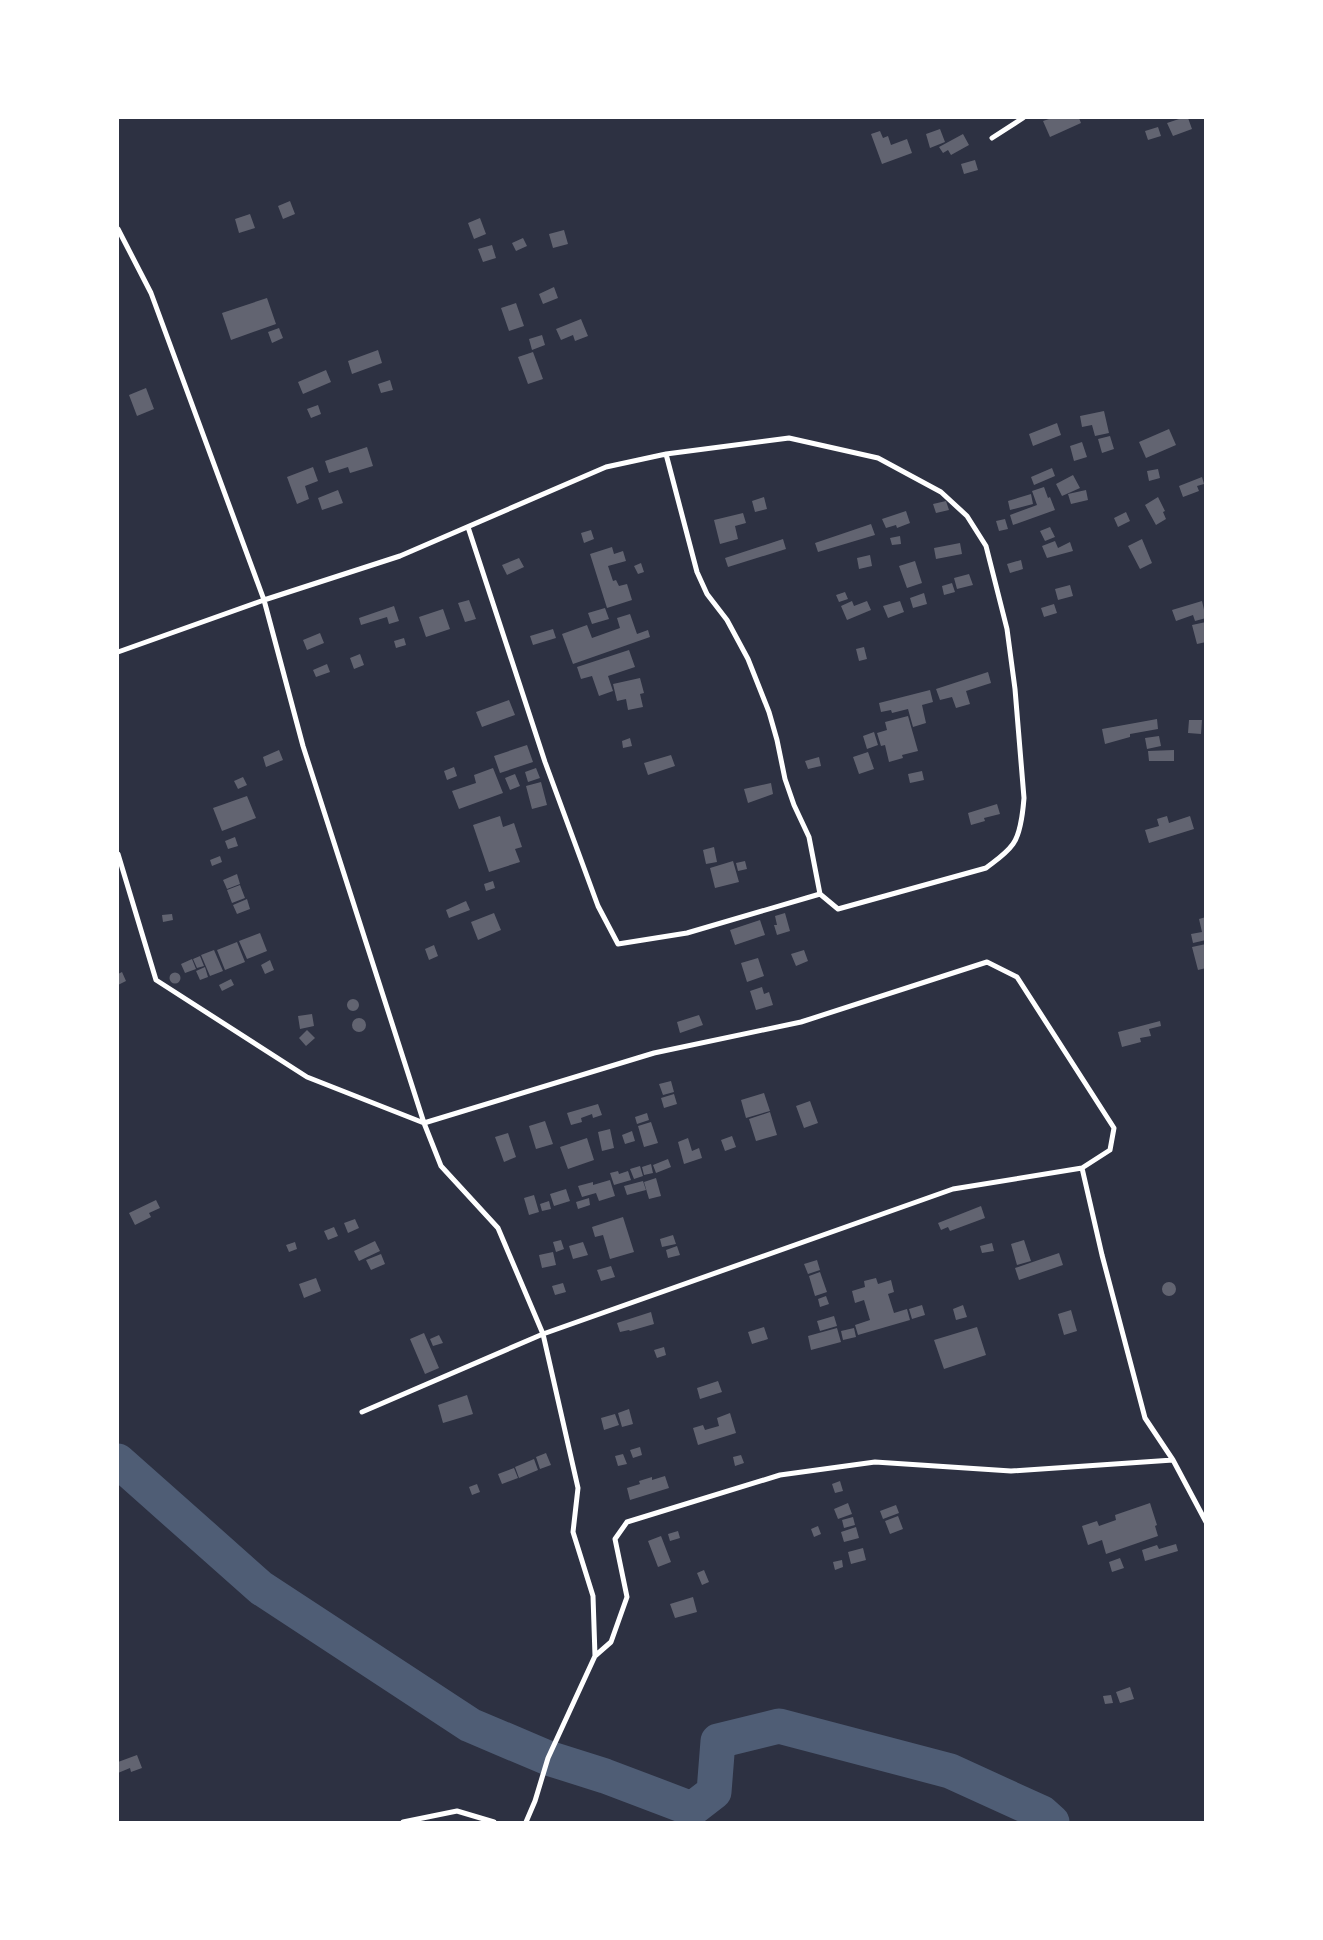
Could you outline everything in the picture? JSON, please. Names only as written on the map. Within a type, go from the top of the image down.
[{"type":"street","points":[[992,138],[1023,118]]},
{"type":"street","points":[[118,229],[151,294],[264,600],[303,746],[424,1123],[442,1166],[498,1228],[543,1334],[578,1488],[573,1532],[593,1596],[596,1656]]},
{"type":"street","points":[[118,652],[264,600],[400,556],[606,467],[666,454],[789,438],[878,458],[941,492],[967,516],[986,546],[1007,629],[1024,798],[1023,814],[1014,843],[986,868],[838,909],[820,894],[809,837],[794,805],[785,779],[769,712],[748,659],[727,620],[707,594],[697,572],[666,454]]},
{"type":"street","points":[[468,527],[545,762],[598,906],[618,944],[687,933],[820,894]]},
{"type":"street","points":[[118,854],[156,980],[307,1077],[424,1123],[654,1053],[801,1022],[987,962],[1017,977],[1114,1128],[1110,1150],[1082,1168],[953,1189],[543,1334],[362,1412]]},
{"type":"street","points":[[1082,1168],[1102,1255],[1145,1418],[1173,1460],[1206,1522]]},
{"type":"street","points":[[526,1822],[535,1801],[548,1758],[596,1656],[611,1642],[627,1597],[615,1539],[627,1522],[780,1475],[875,1462],[1011,1471],[1173,1460]]},
{"type":"street","points":[[402,1822],[457,1811],[494,1822]]},
{"type":"building","points":[[1052,118],[1079,118],[1081,123],[1050,137],[1043,121]]},
{"type":"building","points":[[1188,118],[1192,129],[1173,136],[1167,123]]},
{"type":"building","points":[[1158,127],[1161,136],[1148,140],[1145,131]]},
{"type":"building","points":[[940,129],[945,142],[930,148],[926,134]]},
{"type":"building","points":[[880,131],[883,138],[888,136],[891,145],[907,139],[912,153],[882,164],[871,134]]},
{"type":"building","points":[[963,134],[969,145],[951,155],[948,150],[943,153],[939,147]]},
{"type":"building","points":[[975,160],[978,170],[964,174],[961,164]]},
{"type":"building","points":[[290,201],[295,214],[283,219],[278,206]]},
{"type":"building","points":[[250,214],[255,228],[239,233],[235,219]]},
{"type":"building","points":[[480,218],[486,234],[474,239],[468,223]]},
{"type":"building","points":[[564,230],[568,244],[553,248],[549,234]]},
{"type":"building","points":[[523,238],[527,246],[516,251],[512,243]]},
{"type":"building","points":[[492,245],[496,258],[483,262],[478,249]]},
{"type":"building","points":[[554,287],[558,298],[543,304],[539,294]]},
{"type":"building","points":[[267,298],[276,324],[231,340],[222,313]]},
{"type":"building","points":[[516,303],[524,326],[509,331],[501,308]]},
{"type":"building","points":[[581,319],[588,336],[575,341],[573,335],[561,340],[556,329]]},
{"type":"building","points":[[279,328],[283,338],[272,343],[268,332]]},
{"type":"building","points":[[542,335],[545,345],[532,350],[529,339]]},
{"type":"building","points":[[378,350],[382,363],[352,374],[348,361]]},
{"type":"building","points":[[533,352],[543,379],[528,384],[518,357]]},
{"type":"building","points":[[326,370],[331,382],[303,394],[298,382]]},
{"type":"building","points":[[390,380],[393,390],[381,393],[378,384]]},
{"type":"building","points":[[146,388],[154,409],[137,416],[129,395]]},
{"type":"building","points":[[318,405],[321,414],[311,418],[307,409]]},
{"type":"building","points":[[1104,411],[1109,433],[1095,436],[1092,425],[1082,427],[1080,416]]},
{"type":"building","points":[[1057,423],[1061,435],[1033,446],[1029,434]]},
{"type":"building","points":[[1169,429],[1176,445],[1146,458],[1139,442]]},
{"type":"building","points":[[1110,436],[1114,449],[1102,453],[1098,439]]},
{"type":"building","points":[[1082,442],[1087,457],[1074,461],[1070,446]]},
{"type":"building","points":[[367,447],[373,466],[350,473],[348,467],[329,473],[325,461]]},
{"type":"building","points":[[313,467],[318,481],[305,486],[309,499],[297,504],[287,477]]},
{"type":"building","points":[[1052,468],[1055,476],[1034,485],[1031,477]]},
{"type":"building","points":[[1158,469],[1160,478],[1149,481],[1147,471]]},
{"type":"building","points":[[1073,475],[1080,488],[1062,496],[1056,484]]},
{"type":"building","points":[[1202,477],[1204,484],[1197,486],[1199,491],[1183,497],[1179,486]]},
{"type":"building","points":[[1044,487],[1055,510],[1013,525],[1010,515],[1037,505],[1032,491]]},
{"type":"building","points":[[338,490],[343,503],[322,510],[318,498]]},
{"type":"building","points":[[1086,490],[1088,500],[1071,504],[1068,494]]},
{"type":"building","points":[[1031,494],[1033,504],[1010,510],[1008,501]]},
{"type":"building","points":[[764,497],[767,509],[755,512],[752,501]]},
{"type":"building","points":[[1158,497],[1165,511],[1163,512],[1166,519],[1156,525],[1145,505]]},
{"type":"building","points":[[946,501],[949,510],[936,513],[933,504]]},
{"type":"building","points":[[906,511],[910,523],[897,528],[896,525],[886,528],[882,519]]},
{"type":"building","points":[[1126,512],[1130,521],[1118,527],[1114,518]]},
{"type":"building","points":[[743,513],[746,523],[735,526],[738,539],[720,544],[714,520]]},
{"type":"building","points":[[1005,519],[1008,529],[999,531],[996,521]]},
{"type":"building","points":[[871,524],[875,535],[818,552],[815,543]]},
{"type":"building","points":[[1050,527],[1055,537],[1045,541],[1040,531]]},
{"type":"building","points":[[591,530],[594,539],[584,543],[581,533]]},
{"type":"building","points":[[900,536],[901,544],[892,545],[890,538]]},
{"type":"building","points":[[783,539],[786,549],[728,567],[725,558]]},
{"type":"building","points":[[1142,539],[1152,563],[1140,569],[1128,546]]},
{"type":"building","points":[[1055,541],[1058,548],[1070,542],[1073,551],[1047,558],[1042,546]]},
{"type":"building","points":[[960,543],[962,554],[936,559],[934,548]]},
{"type":"building","points":[[612,547],[614,554],[623,551],[626,561],[608,566],[613,581],[616,580],[619,586],[627,584],[632,600],[607,608],[590,554]]},
{"type":"building","points":[[870,555],[872,566],[859,569],[857,558]]},
{"type":"building","points":[[519,558],[524,567],[507,575],[502,565]]},
{"type":"building","points":[[1021,560],[1023,569],[1010,573],[1007,564]]},
{"type":"building","points":[[915,561],[922,583],[907,588],[899,566]]},
{"type":"building","points":[[641,563],[644,572],[638,574],[634,566]]},
{"type":"building","points":[[969,574],[973,585],[957,589],[954,578]]},
{"type":"building","points":[[952,583],[955,592],[944,595],[942,586]]},
{"type":"building","points":[[1070,585],[1073,596],[1058,600],[1055,589]]},
{"type":"building","points":[[845,592],[848,599],[839,602],[836,595]]},
{"type":"building","points":[[924,593],[927,604],[913,608],[910,598]]},
{"type":"building","points":[[469,600],[476,619],[465,622],[458,603]]},
{"type":"building","points":[[852,601],[854,606],[867,601],[871,610],[847,620],[841,606]]},
{"type":"building","points":[[900,601],[904,612],[888,618],[883,606]]},
{"type":"building","points":[[1202,601],[1206,618],[1195,621],[1193,615],[1176,621],[1172,610]]},
{"type":"building","points":[[1054,604],[1057,613],[1044,617],[1041,608]]},
{"type":"building","points":[[394,606],[399,621],[389,624],[387,617],[361,625],[359,618]]},
{"type":"building","points":[[605,608],[609,619],[592,624],[588,613]]},
{"type":"building","points":[[443,609],[450,629],[426,637],[419,617]]},
{"type":"building","points":[[630,614],[637,634],[648,630],[650,637],[573,664],[562,634],[587,625],[592,638],[620,628],[617,618]]},
{"type":"building","points":[[1206,622],[1206,642],[1197,644],[1192,625]]},
{"type":"building","points":[[553,629],[556,638],[533,645],[530,636]]},
{"type":"building","points":[[320,633],[324,643],[307,650],[303,640]]},
{"type":"building","points":[[404,638],[406,645],[396,648],[394,641]]},
{"type":"building","points":[[864,647],[867,659],[859,661],[856,649]]},
{"type":"building","points":[[629,650],[635,667],[608,676],[613,691],[599,696],[592,676],[581,679],[577,667]]},
{"type":"building","points":[[360,654],[364,665],[354,669],[350,658]]},
{"type":"building","points":[[327,664],[330,672],[316,677],[313,670]]},
{"type":"building","points":[[988,672],[991,683],[966,691],[970,704],[956,708],[952,697],[940,700],[936,689]]},
{"type":"building","points":[[640,678],[644,693],[640,694],[643,707],[628,710],[626,699],[617,701],[613,684]]},
{"type":"building","points":[[930,690],[933,702],[922,705],[926,723],[913,727],[908,709],[892,713],[891,710],[881,712],[879,703]]},
{"type":"building","points":[[509,700],[515,715],[482,727],[476,712]]},
{"type":"building","points":[[908,716],[918,751],[902,755],[903,758],[889,762],[885,745],[881,746],[877,733],[887,730],[885,722]]},
{"type":"building","points":[[1157,719],[1158,729],[1130,734],[1130,737],[1105,744],[1102,729]]},
{"type":"building","points":[[1189,720],[1202,720],[1201,734],[1188,733]]},
{"type":"building","points":[[874,732],[878,745],[867,749],[863,736]]},
{"type":"building","points":[[1159,736],[1161,746],[1147,749],[1145,738]]},
{"type":"building","points":[[630,738],[632,746],[623,748],[622,741]]},
{"type":"building","points":[[527,745],[533,762],[500,773],[494,756]]},
{"type":"building","points":[[279,750],[283,760],[266,767],[263,757]]},
{"type":"building","points":[[1174,750],[1174,761],[1149,761],[1148,751]]},
{"type":"building","points":[[868,752],[874,769],[859,774],[853,757]]},
{"type":"building","points":[[671,755],[675,766],[648,775],[644,763]]},
{"type":"building","points":[[819,757],[821,766],[808,769],[805,761]]},
{"type":"building","points":[[454,767],[457,776],[447,780],[444,771]]},
{"type":"building","points":[[493,768],[503,793],[459,809],[452,791],[476,783],[474,775]]},
{"type":"building","points":[[536,768],[540,778],[528,782],[525,772]]},
{"type":"building","points":[[922,771],[924,780],[910,783],[908,774]]},
{"type":"building","points":[[515,774],[520,786],[510,790],[505,778]]},
{"type":"building","points":[[243,777],[247,785],[238,789],[234,781]]},
{"type":"building","points":[[541,782],[547,805],[532,809],[526,786]]},
{"type":"building","points":[[771,783],[773,794],[748,803],[744,789]]},
{"type":"building","points":[[247,796],[256,818],[222,831],[213,808]]},
{"type":"building","points":[[997,804],[1000,814],[984,818],[985,821],[971,825],[968,813]]},
{"type":"building","points":[[500,816],[503,827],[514,823],[522,847],[515,849],[520,862],[489,872],[473,825]]},
{"type":"building","points":[[1167,816],[1169,823],[1190,816],[1194,829],[1149,843],[1145,830],[1159,826],[1157,819]]},
{"type":"building","points":[[235,837],[238,846],[228,849],[225,841]]},
{"type":"building","points":[[714,847],[717,862],[706,864],[703,850]]},
{"type":"building","points":[[220,856],[222,862],[212,866],[210,860]]},
{"type":"building","points":[[733,861],[739,882],[715,888],[710,868]]},
{"type":"building","points":[[745,861],[747,869],[738,871],[736,863]]},
{"type":"building","points":[[237,874],[240,884],[227,889],[223,880]]},
{"type":"building","points":[[493,881],[495,888],[486,891],[484,884]]},
{"type":"building","points":[[240,885],[245,898],[232,903],[227,890]]},
{"type":"building","points":[[247,899],[250,909],[237,914],[233,905]]},
{"type":"building","points":[[466,901],[470,910],[449,918],[446,910]]},
{"type":"building","points":[[494,913],[501,930],[478,940],[471,922]]},
{"type":"building","points":[[785,913],[790,931],[777,935],[774,925],[777,925],[775,916]]},
{"type":"building","points":[[172,914],[173,920],[163,922],[162,915]]},
{"type":"building","points":[[1206,917],[1206,940],[1193,943],[1191,934],[1202,932],[1199,919]]},
{"type":"building","points":[[760,920],[765,935],[735,945],[730,930]]},
{"type":"building","points":[[260,933],[267,951],[247,959],[239,941]]},
{"type":"building","points":[[237,942],[245,962],[225,970],[217,950]]},
{"type":"building","points":[[1206,944],[1206,968],[1198,970],[1192,947]]},
{"type":"building","points":[[434,945],[438,956],[429,960],[425,949]]},
{"type":"building","points":[[214,950],[223,971],[210,976],[201,955]]},
{"type":"building","points":[[804,950],[808,961],[796,966],[791,954]]},
{"type":"building","points":[[200,956],[204,966],[197,968],[193,959]]},
{"type":"building","points":[[758,958],[764,976],[747,982],[741,963]]},
{"type":"building","points":[[192,959],[196,969],[185,973],[181,964]]},
{"type":"building","points":[[270,960],[274,970],[265,974],[261,965]]},
{"type":"building","points":[[205,967],[208,977],[200,980],[196,971]]},
{"type":"building","points":[[122,972],[126,981],[118,985],[118,974]]},
{"type":"building","points":[[173,973],[177,973],[180,978],[179,982],[173,983],[170,980],[170,976]]},
{"type":"building","points":[[231,979],[234,985],[222,991],[219,985]]},
{"type":"building","points":[[762,987],[764,994],[769,992],[773,1005],[756,1010],[750,991]]},
{"type":"building","points":[[351,999],[355,999],[359,1005],[355,1011],[351,1011],[347,1007],[347,1003]]},
{"type":"building","points":[[312,1014],[314,1026],[300,1029],[298,1016]]},
{"type":"building","points":[[699,1015],[703,1025],[680,1033],[677,1022]]},
{"type":"building","points":[[359,1018],[364,1020],[366,1025],[364,1030],[359,1032],[354,1030],[352,1025],[354,1020]]},
{"type":"building","points":[[1160,1021],[1161,1026],[1149,1029],[1151,1036],[1140,1038],[1141,1042],[1122,1047],[1118,1032]]},
{"type":"building","points":[[307,1030],[315,1038],[306,1046],[299,1038]]},
{"type":"building","points":[[671,1081],[674,1092],[663,1095],[659,1084]]},
{"type":"building","points":[[764,1093],[770,1111],[746,1118],[741,1100]]},
{"type":"building","points":[[674,1094],[677,1104],[664,1108],[661,1098]]},
{"type":"building","points":[[810,1101],[818,1123],[804,1128],[796,1106]]},
{"type":"building","points":[[598,1104],[602,1115],[593,1118],[592,1114],[581,1118],[582,1122],[571,1125],[567,1113]]},
{"type":"building","points":[[770,1112],[777,1135],[756,1141],[749,1119]]},
{"type":"building","points":[[647,1113],[649,1120],[637,1124],[635,1117]]},
{"type":"building","points":[[545,1121],[553,1144],[536,1149],[529,1126]]},
{"type":"building","points":[[651,1122],[658,1143],[644,1147],[638,1126]]},
{"type":"building","points":[[610,1129],[614,1148],[602,1151],[598,1132]]},
{"type":"building","points":[[632,1131],[635,1141],[625,1144],[622,1135]]},
{"type":"building","points":[[508,1133],[516,1157],[504,1162],[495,1137]]},
{"type":"building","points":[[732,1136],[736,1147],[725,1151],[721,1140]]},
{"type":"building","points":[[587,1138],[594,1160],[568,1169],[560,1147]]},
{"type":"building","points":[[688,1138],[692,1151],[699,1148],[702,1158],[684,1164],[678,1142]]},
{"type":"building","points":[[668,1159],[671,1167],[656,1173],[653,1165]]},
{"type":"building","points":[[651,1164],[653,1173],[644,1175],[642,1167]]},
{"type":"building","points":[[640,1166],[643,1176],[634,1179],[630,1169]]},
{"type":"building","points":[[618,1171],[619,1174],[628,1171],[631,1180],[614,1185],[610,1173]]},
{"type":"building","points":[[656,1178],[661,1196],[649,1199],[644,1182]]},
{"type":"building","points":[[610,1180],[615,1196],[599,1201],[596,1193],[582,1197],[578,1186],[593,1182],[593,1185]]},
{"type":"building","points":[[643,1181],[646,1190],[627,1195],[624,1186]]},
{"type":"building","points":[[566,1189],[570,1201],[554,1206],[550,1194]]},
{"type":"building","points":[[534,1195],[539,1212],[529,1215],[524,1198]]},
{"type":"building","points":[[589,1198],[590,1205],[578,1209],[576,1202]]},
{"type":"building","points":[[156,1200],[160,1208],[149,1213],[151,1217],[135,1225],[129,1213]]},
{"type":"building","points":[[549,1201],[551,1209],[542,1211],[540,1204]]},
{"type":"building","points":[[981,1206],[985,1218],[950,1231],[948,1227],[941,1230],[938,1223]]},
{"type":"building","points":[[623,1217],[634,1252],[610,1259],[603,1235],[595,1237],[592,1227]]},
{"type":"building","points":[[355,1219],[359,1228],[348,1233],[344,1223]]},
{"type":"building","points":[[334,1227],[338,1236],[328,1240],[324,1231]]},
{"type":"building","points":[[673,1235],[676,1244],[662,1247],[660,1239]]},
{"type":"building","points":[[561,1240],[564,1249],[556,1252],[553,1242]]},
{"type":"building","points":[[1024,1240],[1031,1261],[1017,1265],[1011,1244]]},
{"type":"building","points":[[375,1241],[380,1251],[359,1261],[354,1251]]},
{"type":"building","points":[[295,1242],[297,1249],[289,1252],[286,1245]]},
{"type":"building","points":[[583,1242],[588,1255],[573,1259],[569,1246]]},
{"type":"building","points":[[992,1243],[994,1251],[982,1253],[980,1246]]},
{"type":"building","points":[[677,1246],[680,1255],[668,1258],[666,1250]]},
{"type":"building","points":[[553,1252],[556,1265],[542,1268],[539,1255]]},
{"type":"building","points":[[1059,1253],[1063,1265],[1019,1280],[1015,1268]]},
{"type":"building","points":[[381,1254],[385,1264],[371,1270],[366,1260]]},
{"type":"building","points":[[817,1260],[820,1270],[808,1274],[804,1264]]},
{"type":"building","points":[[611,1266],[615,1277],[601,1281],[597,1270]]},
{"type":"building","points":[[820,1272],[827,1292],[815,1296],[809,1276]]},
{"type":"building","points":[[316,1278],[321,1291],[304,1298],[299,1284]]},
{"type":"building","points":[[876,1278],[878,1284],[891,1280],[894,1292],[888,1294],[894,1313],[907,1309],[910,1320],[858,1335],[855,1325],[870,1320],[864,1300],[855,1303],[852,1291],[865,1287],[864,1281]]},
{"type":"building","points":[[1169,1282],[1174,1284],[1176,1289],[1174,1294],[1169,1296],[1164,1294],[1162,1289],[1164,1284]]},
{"type":"building","points":[[563,1283],[566,1292],[555,1295],[552,1286]]},
{"type":"building","points":[[826,1296],[829,1304],[820,1307],[818,1299]]},
{"type":"building","points":[[922,1305],[925,1315],[912,1319],[909,1309]]},
{"type":"building","points":[[963,1305],[967,1317],[956,1320],[953,1309]]},
{"type":"building","points":[[1071,1310],[1077,1331],[1064,1335],[1058,1314]]},
{"type":"building","points":[[651,1312],[654,1324],[620,1332],[617,1323]]},
{"type":"building","points":[[834,1316],[837,1326],[820,1331],[817,1321]]},
{"type":"building","points":[[764,1327],[768,1339],[752,1344],[748,1332]]},
{"type":"building","points":[[977,1327],[986,1355],[944,1369],[934,1340]]},
{"type":"building","points":[[837,1328],[841,1342],[811,1350],[808,1336]]},
{"type":"building","points":[[854,1328],[856,1337],[843,1340],[841,1331]]},
{"type":"building","points":[[424,1333],[439,1368],[425,1374],[410,1339]]},
{"type":"building","points":[[439,1335],[443,1343],[433,1346],[430,1339]]},
{"type":"building","points":[[664,1347],[666,1355],[657,1358],[654,1350]]},
{"type":"building","points":[[718,1381],[722,1392],[700,1399],[697,1388]]},
{"type":"building","points":[[467,1395],[473,1414],[443,1423],[438,1405]]},
{"type":"building","points":[[629,1409],[633,1424],[622,1427],[618,1413]]},
{"type":"building","points":[[730,1413],[736,1433],[698,1445],[693,1428],[703,1425],[705,1430],[719,1426],[717,1418]]},
{"type":"building","points":[[615,1414],[619,1425],[604,1430],[601,1418]]},
{"type":"building","points":[[640,1447],[642,1455],[633,1458],[630,1450]]},
{"type":"building","points":[[546,1453],[551,1465],[540,1469],[536,1457]]},
{"type":"building","points":[[623,1454],[627,1464],[618,1466],[615,1456]]},
{"type":"building","points":[[741,1455],[744,1463],[735,1466],[733,1457]]},
{"type":"building","points":[[534,1459],[538,1470],[519,1478],[515,1467]]},
{"type":"building","points":[[514,1468],[518,1478],[502,1484],[498,1474]]},
{"type":"building","points":[[665,1476],[669,1488],[630,1500],[627,1488],[640,1484],[639,1481]]},
{"type":"building","points":[[840,1481],[843,1491],[835,1493],[832,1484]]},
{"type":"building","points":[[477,1484],[480,1492],[472,1495],[469,1487]]},
{"type":"building","points":[[848,1503],[852,1514],[838,1519],[834,1509]]},
{"type":"building","points":[[1150,1503],[1157,1525],[1155,1526],[1158,1536],[1106,1554],[1102,1540],[1088,1545],[1082,1526],[1097,1521],[1099,1526],[1116,1520],[1115,1515]]},
{"type":"building","points":[[896,1505],[899,1513],[883,1519],[880,1511]]},
{"type":"building","points":[[898,1516],[903,1529],[890,1534],[885,1521]]},
{"type":"building","points":[[853,1517],[855,1525],[844,1528],[842,1520]]},
{"type":"building","points":[[818,1526],[821,1534],[814,1537],[811,1529]]},
{"type":"building","points":[[856,1527],[859,1538],[844,1542],[841,1532]]},
{"type":"building","points":[[678,1531],[680,1538],[670,1541],[668,1534]]},
{"type":"building","points":[[661,1536],[671,1562],[658,1567],[648,1541]]},
{"type":"building","points":[[1176,1544],[1178,1551],[1145,1561],[1142,1550],[1157,1545],[1159,1549]]},
{"type":"building","points":[[863,1548],[866,1560],[851,1564],[848,1552]]},
{"type":"building","points":[[1120,1558],[1124,1568],[1112,1572],[1109,1562]]},
{"type":"building","points":[[842,1560],[843,1567],[835,1570],[833,1562]]},
{"type":"building","points":[[704,1570],[709,1582],[702,1585],[697,1573]]},
{"type":"building","points":[[693,1597],[697,1612],[675,1618],[670,1604]]},
{"type":"building","points":[[1130,1687],[1134,1699],[1120,1703],[1116,1692]]},
{"type":"building","points":[[1111,1695],[1113,1703],[1105,1704],[1103,1696]]},
{"type":"building","points":[[137,1755],[142,1768],[131,1772],[130,1768],[118,1773],[118,1762]]},
{"type":"waterway","points":[[118,1461],[261,1588],[470,1725],[548,1758],[605,1776],[692,1809],[714,1792],[718,1741],[779,1726],[950,1771],[1042,1813],[1052,1822]]}]
